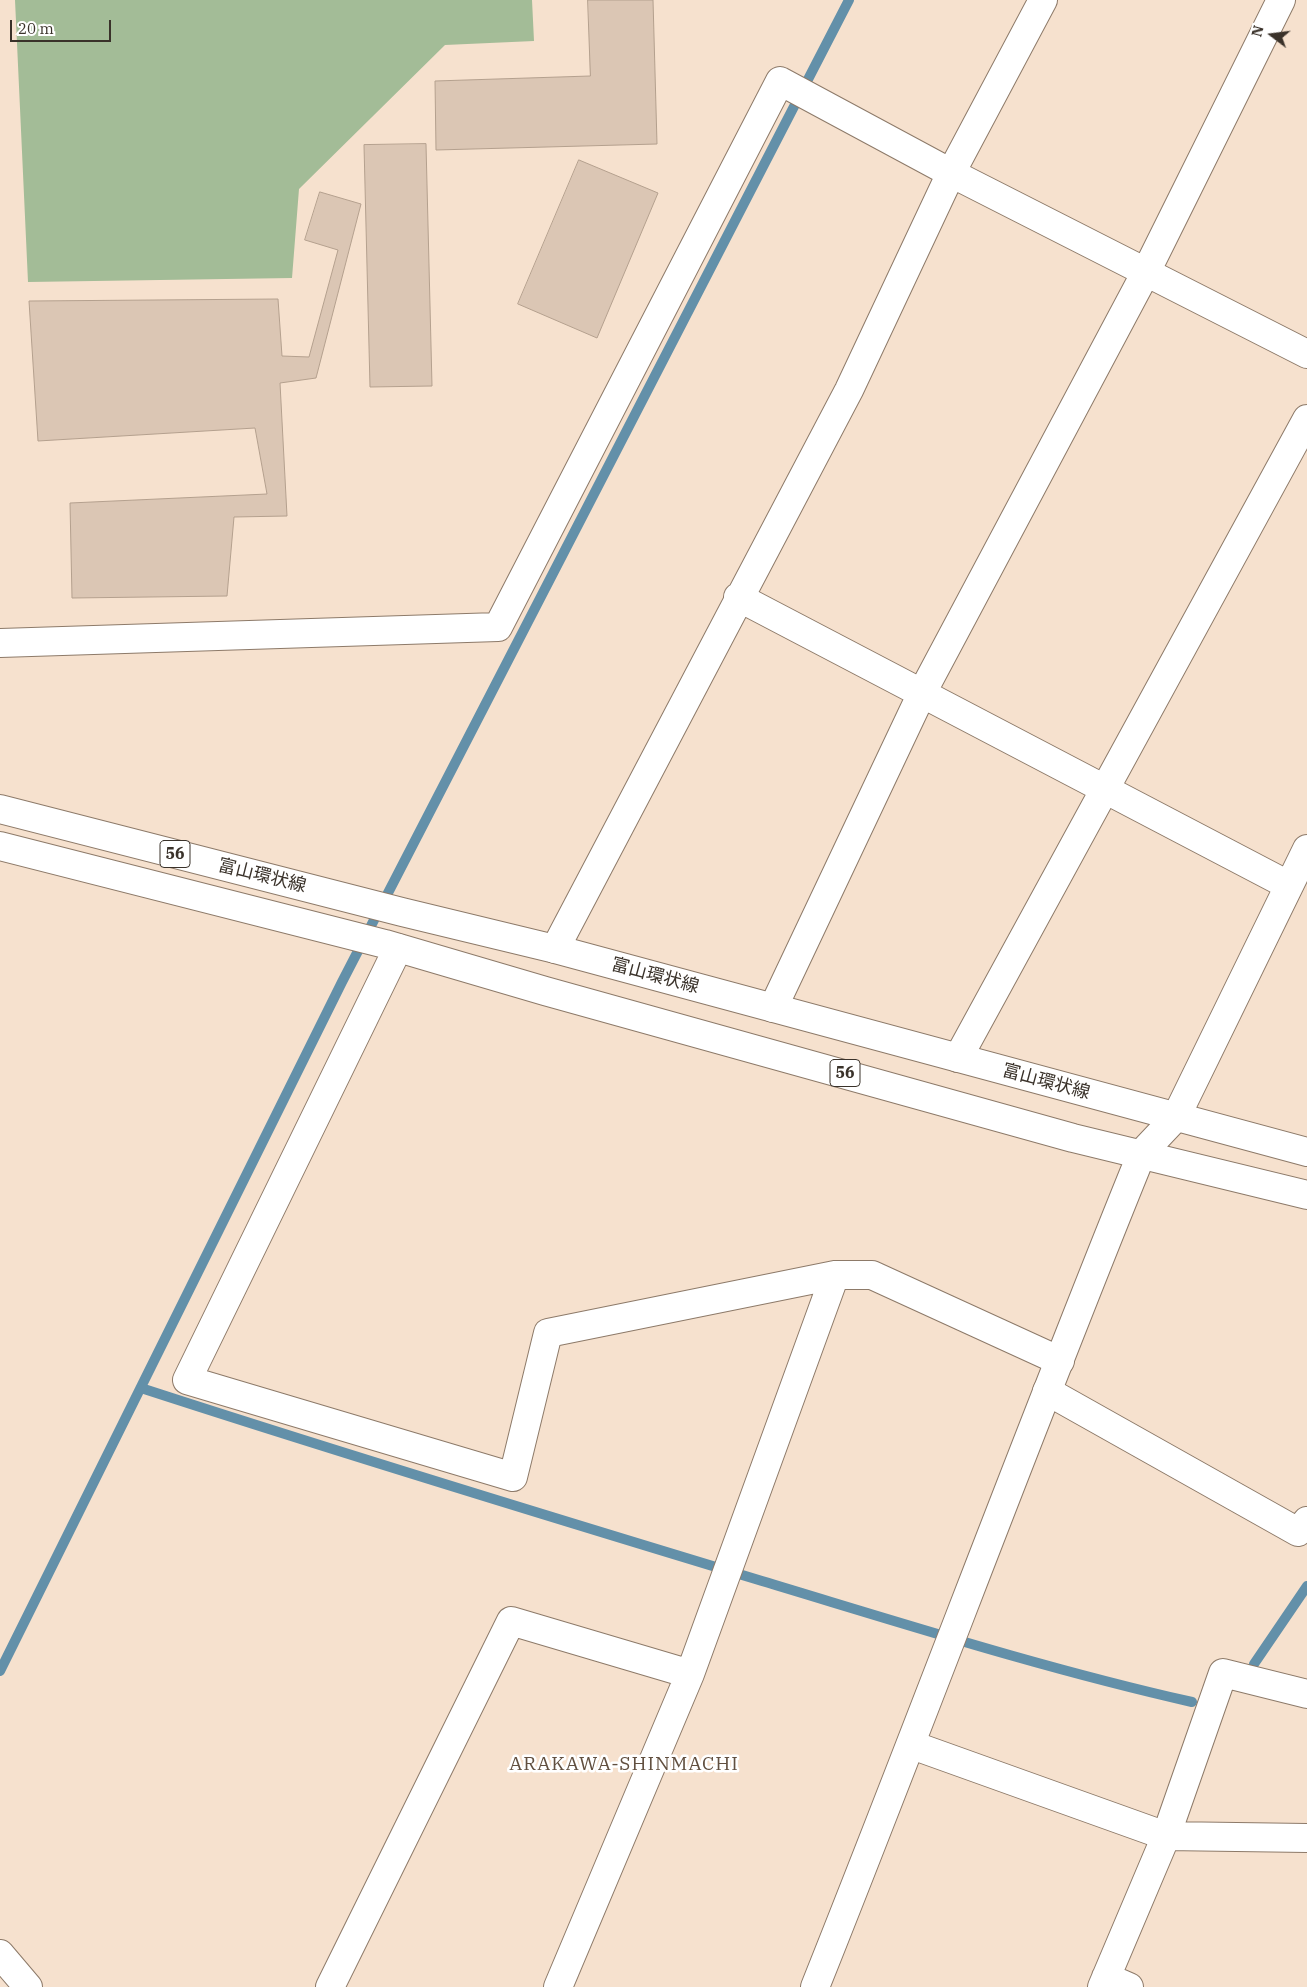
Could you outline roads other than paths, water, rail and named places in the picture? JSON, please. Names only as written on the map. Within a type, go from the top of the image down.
[{"type":"street","points":[[555,948],[738,597],[849,390],[951,173],[1043,0]]},
{"type":"street","points":[[773,1008],[922,693],[1146,272],[1281,0]]},
{"type":"street","points":[[0,643],[498,627],[780,81],[951,173],[1307,354]]},
{"type":"street","points":[[958,1058],[1307,419]]},
{"type":"street","points":[[738,597],[1288,885]]},
{"type":"street","name":"富山環状線","points":[[0,809],[402,912],[555,948],[1307,1152]]},
{"type":"street","name":"富山環状線","points":[[0,846],[391,946]]},
{"type":"street","points":[[815,1987],[912,1745],[952,1633],[1142,1153],[1176,1117],[1307,849]]},
{"type":"street","points":[[391,946],[187,1380],[513,1477],[548,1333],[835,1275],[872,1275],[1060,1361]]},
{"type":"street","name":"56","points":[[391,946],[545,991],[1073,1138],[1307,1194]]},
{"type":"street","points":[[558,1987],[690,1674],[835,1275]]},
{"type":"street","points":[[1047,1391],[1298,1532],[1307,1521]]},
{"type":"street","points":[[330,1987],[512,1621],[690,1674]]},
{"type":"street","points":[[1112,1984],[1223,1673],[1307,1694]]},
{"type":"street","points":[[912,1745],[1166,1836],[1307,1838]]},
{"type":"street","points":[[0,1954],[28,1987]]},
{"type":"waterway","points":[[0,1671],[342,982],[849,0]]},
{"type":"waterway","points":[[141,1388],[606,1534],[1029,1661],[1192,1702]]},
{"type":"waterway","points":[[1254,1664],[1307,1586]]},
{"type":"district","name":"ARAKAWA-SHINMACHI","points":[[624,1765]]}]
